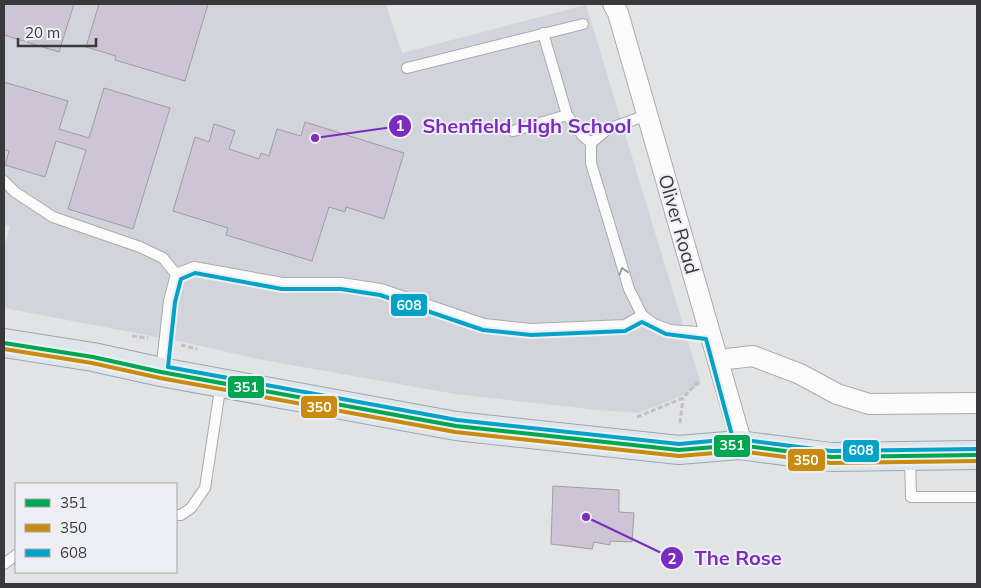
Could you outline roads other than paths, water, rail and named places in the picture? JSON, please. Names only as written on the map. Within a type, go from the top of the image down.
[{"type":"main road","points":[[4,343],[93,357],[161,372],[456,426],[679,450],[739,445],[831,457],[977,455]]},
{"type":"street","name":"Oliver Road","points":[[613,4],[618,13],[719,360],[738,434],[739,445]]},
{"type":"street","points":[[719,360],[753,356],[800,374],[837,394],[868,404],[977,403]]},
{"type":"lane","points":[[407,68],[583,24]]},
{"type":"lane","points":[[543,33],[567,115],[582,135],[591,143],[591,163],[628,289],[642,315],[654,324],[670,330],[711,334]]},
{"type":"lane","points":[[513,131],[567,115]]},
{"type":"lane","points":[[591,143],[608,129],[648,115]]},
{"type":"lane","points":[[4,181],[15,192],[52,217],[140,247],[162,258],[176,274]]},
{"type":"lane","points":[[176,274],[194,267],[283,283],[341,283],[374,287],[484,324],[531,329],[625,325],[642,315]]},
{"type":"lane","points":[[161,372],[169,301],[176,274]]},
{"type":"lane","points":[[178,515],[191,508],[204,488],[222,382]]},
{"type":"lane","points":[[910,456],[911,497],[977,497]]},
{"type":"lane","points":[[4,564],[15,556]]},
{"type":"place","name":"Shenfield High School","points":[[315,138]]},
{"type":"place","name":"The Rose","points":[[586,517]]}]
